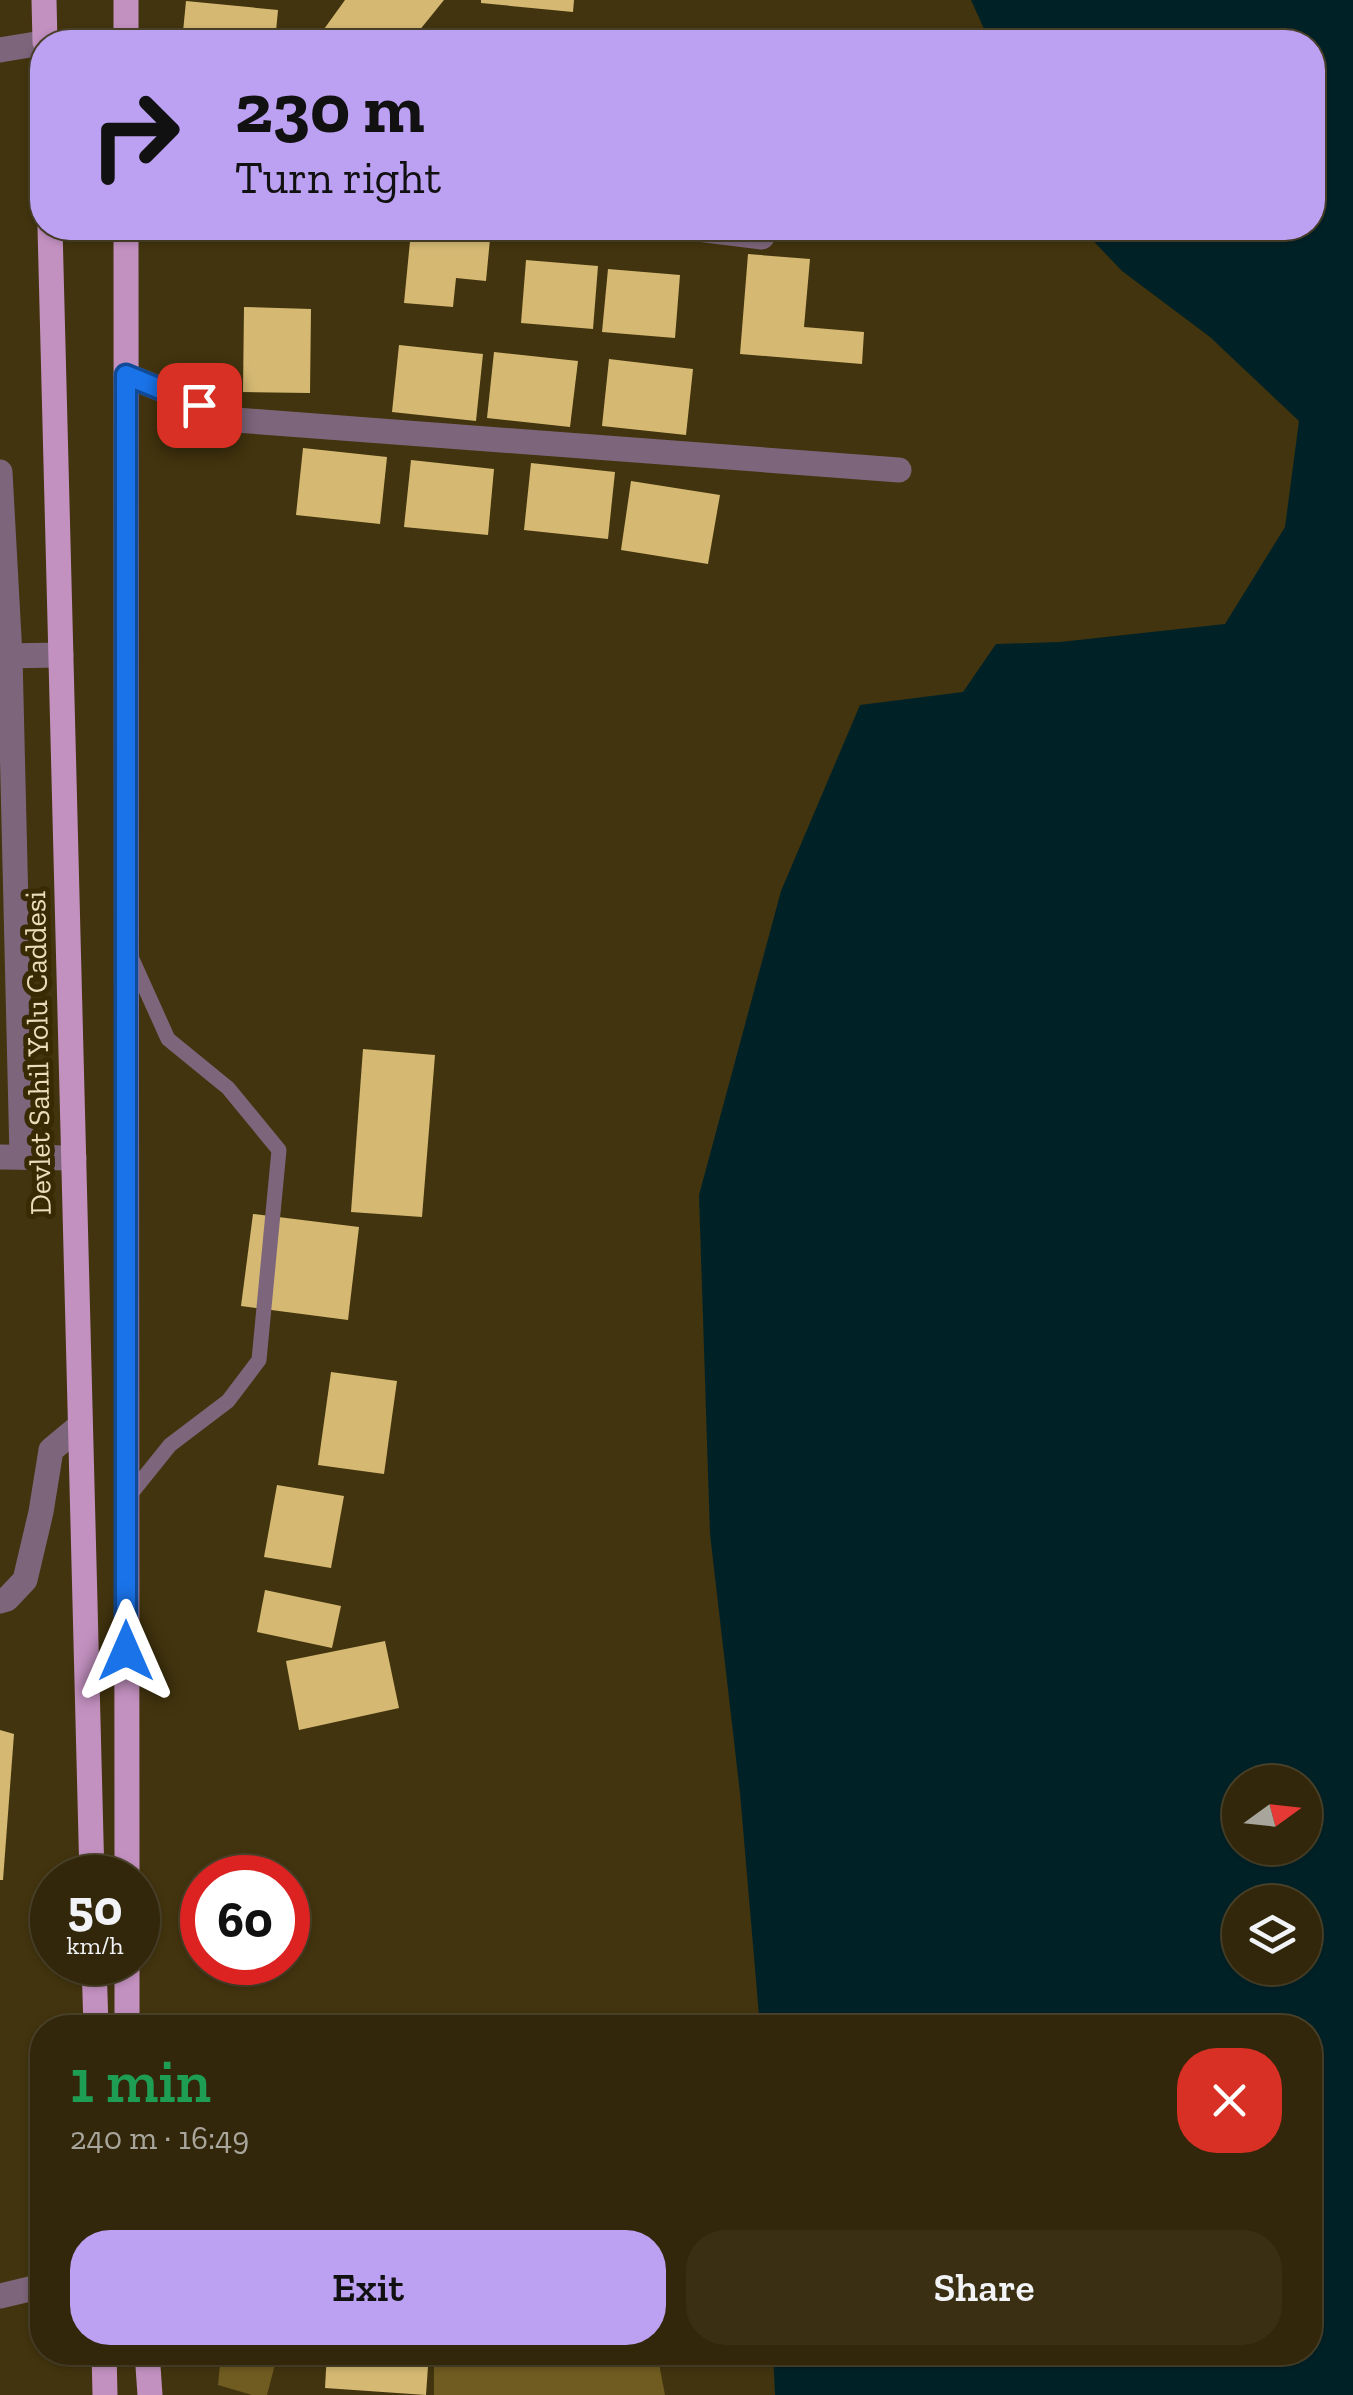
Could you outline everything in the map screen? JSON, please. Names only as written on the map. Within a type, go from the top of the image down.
[{"type":"main road","points":[[44,0],[44,30]]},
{"type":"main road","points":[[126,0],[126,30]]},
{"type":"main road","name":"Devlet Sahil Yolu Caddesi","points":[[50,240],[91,1855]]},
{"type":"main road","points":[[126,240],[127,1855]]},
{"type":"main road","points":[[95,1985],[96,2015]]},
{"type":"main road","points":[[127,1985],[127,2015]]},
{"type":"main road","points":[[104,2365],[105,2395]]},
{"type":"main road","points":[[148,2365],[150,2395]]},
{"type":"street","points":[[0,50],[30,45]]},
{"type":"street","points":[[126,375],[236,420],[900,470]]},
{"type":"street","points":[[0,472],[11,1157],[74,1158]]},
{"type":"street","points":[[5,656],[61,656]]},
{"type":"street","points":[[0,1601],[25,1580],[51,1450],[80,1426]]},
{"type":"street","points":[[0,2296],[30,2289]]},
{"type":"lane","points":[[126,947],[168,1039],[228,1088],[280,1150],[260,1360],[228,1401],[170,1444],[126,1500]]},
{"type":"shaded area","points":[[220,2365],[275,2365],[267,2395],[218,2385]]},
{"type":"shaded area","points":[[434,2365],[659,2365],[665,2395],[434,2395]]},
{"type":"water","points":[[971,0],[1353,0],[1353,2395],[775,2395],[774,2365],[1322,2365],[1322,2015],[759,2015],[740,1793],[710,1534],[699,1195],[781,891],[860,705],[963,692],[996,644],[1060,642],[1225,624],[1285,527],[1299,421],[1210,337],[1122,271],[1092,240],[1325,240],[1325,30],[985,30]]},
{"type":"building","points":[[345,0],[444,0],[420,30],[323,30]]},
{"type":"building","points":[[481,0],[574,0],[573,12]]},
{"type":"building","points":[[186,1],[278,10],[276,30],[183,30]]},
{"type":"building","points":[[410,240],[490,240],[486,281],[456,278],[453,307],[404,303]]},
{"type":"building","points":[[748,254],[810,259],[804,327],[864,332],[862,364],[740,354]]},
{"type":"building","points":[[526,260],[598,266],[593,329],[521,323]]},
{"type":"building","points":[[608,269],[680,275],[675,338],[602,332]]},
{"type":"building","points":[[244,307],[311,309],[310,393],[243,392]]},
{"type":"building","points":[[399,345],[483,354],[476,421],[392,412]]},
{"type":"building","points":[[494,352],[578,361],[570,427],[487,418]]},
{"type":"building","points":[[609,359],[693,369],[686,435],[602,426]]},
{"type":"building","points":[[303,448],[387,457],[380,524],[296,515]]},
{"type":"building","points":[[411,460],[494,469],[488,535],[404,527]]},
{"type":"building","points":[[531,463],[615,472],[608,539],[524,530]]},
{"type":"building","points":[[631,481],[720,495],[708,564],[621,550]]},
{"type":"building","points":[[363,1049],[435,1055],[422,1217],[351,1212]]},
{"type":"building","points":[[253,1214],[359,1227],[348,1320],[241,1306]]},
{"type":"building","points":[[331,1372],[397,1381],[384,1474],[318,1465]]},
{"type":"building","points":[[277,1485],[344,1496],[331,1568],[264,1557]]},
{"type":"building","points":[[265,1590],[341,1606],[332,1648],[257,1632]]},
{"type":"building","points":[[385,1641],[399,1708],[299,1730],[286,1661]]},
{"type":"building","points":[[0,1730],[14,1734],[3,1880],[0,1880]]},
{"type":"building","points":[[326,2365],[428,2365],[426,2395],[325,2388]]},
{"type":"route","points":[[126,1651],[126,375],[199,405]]}]
